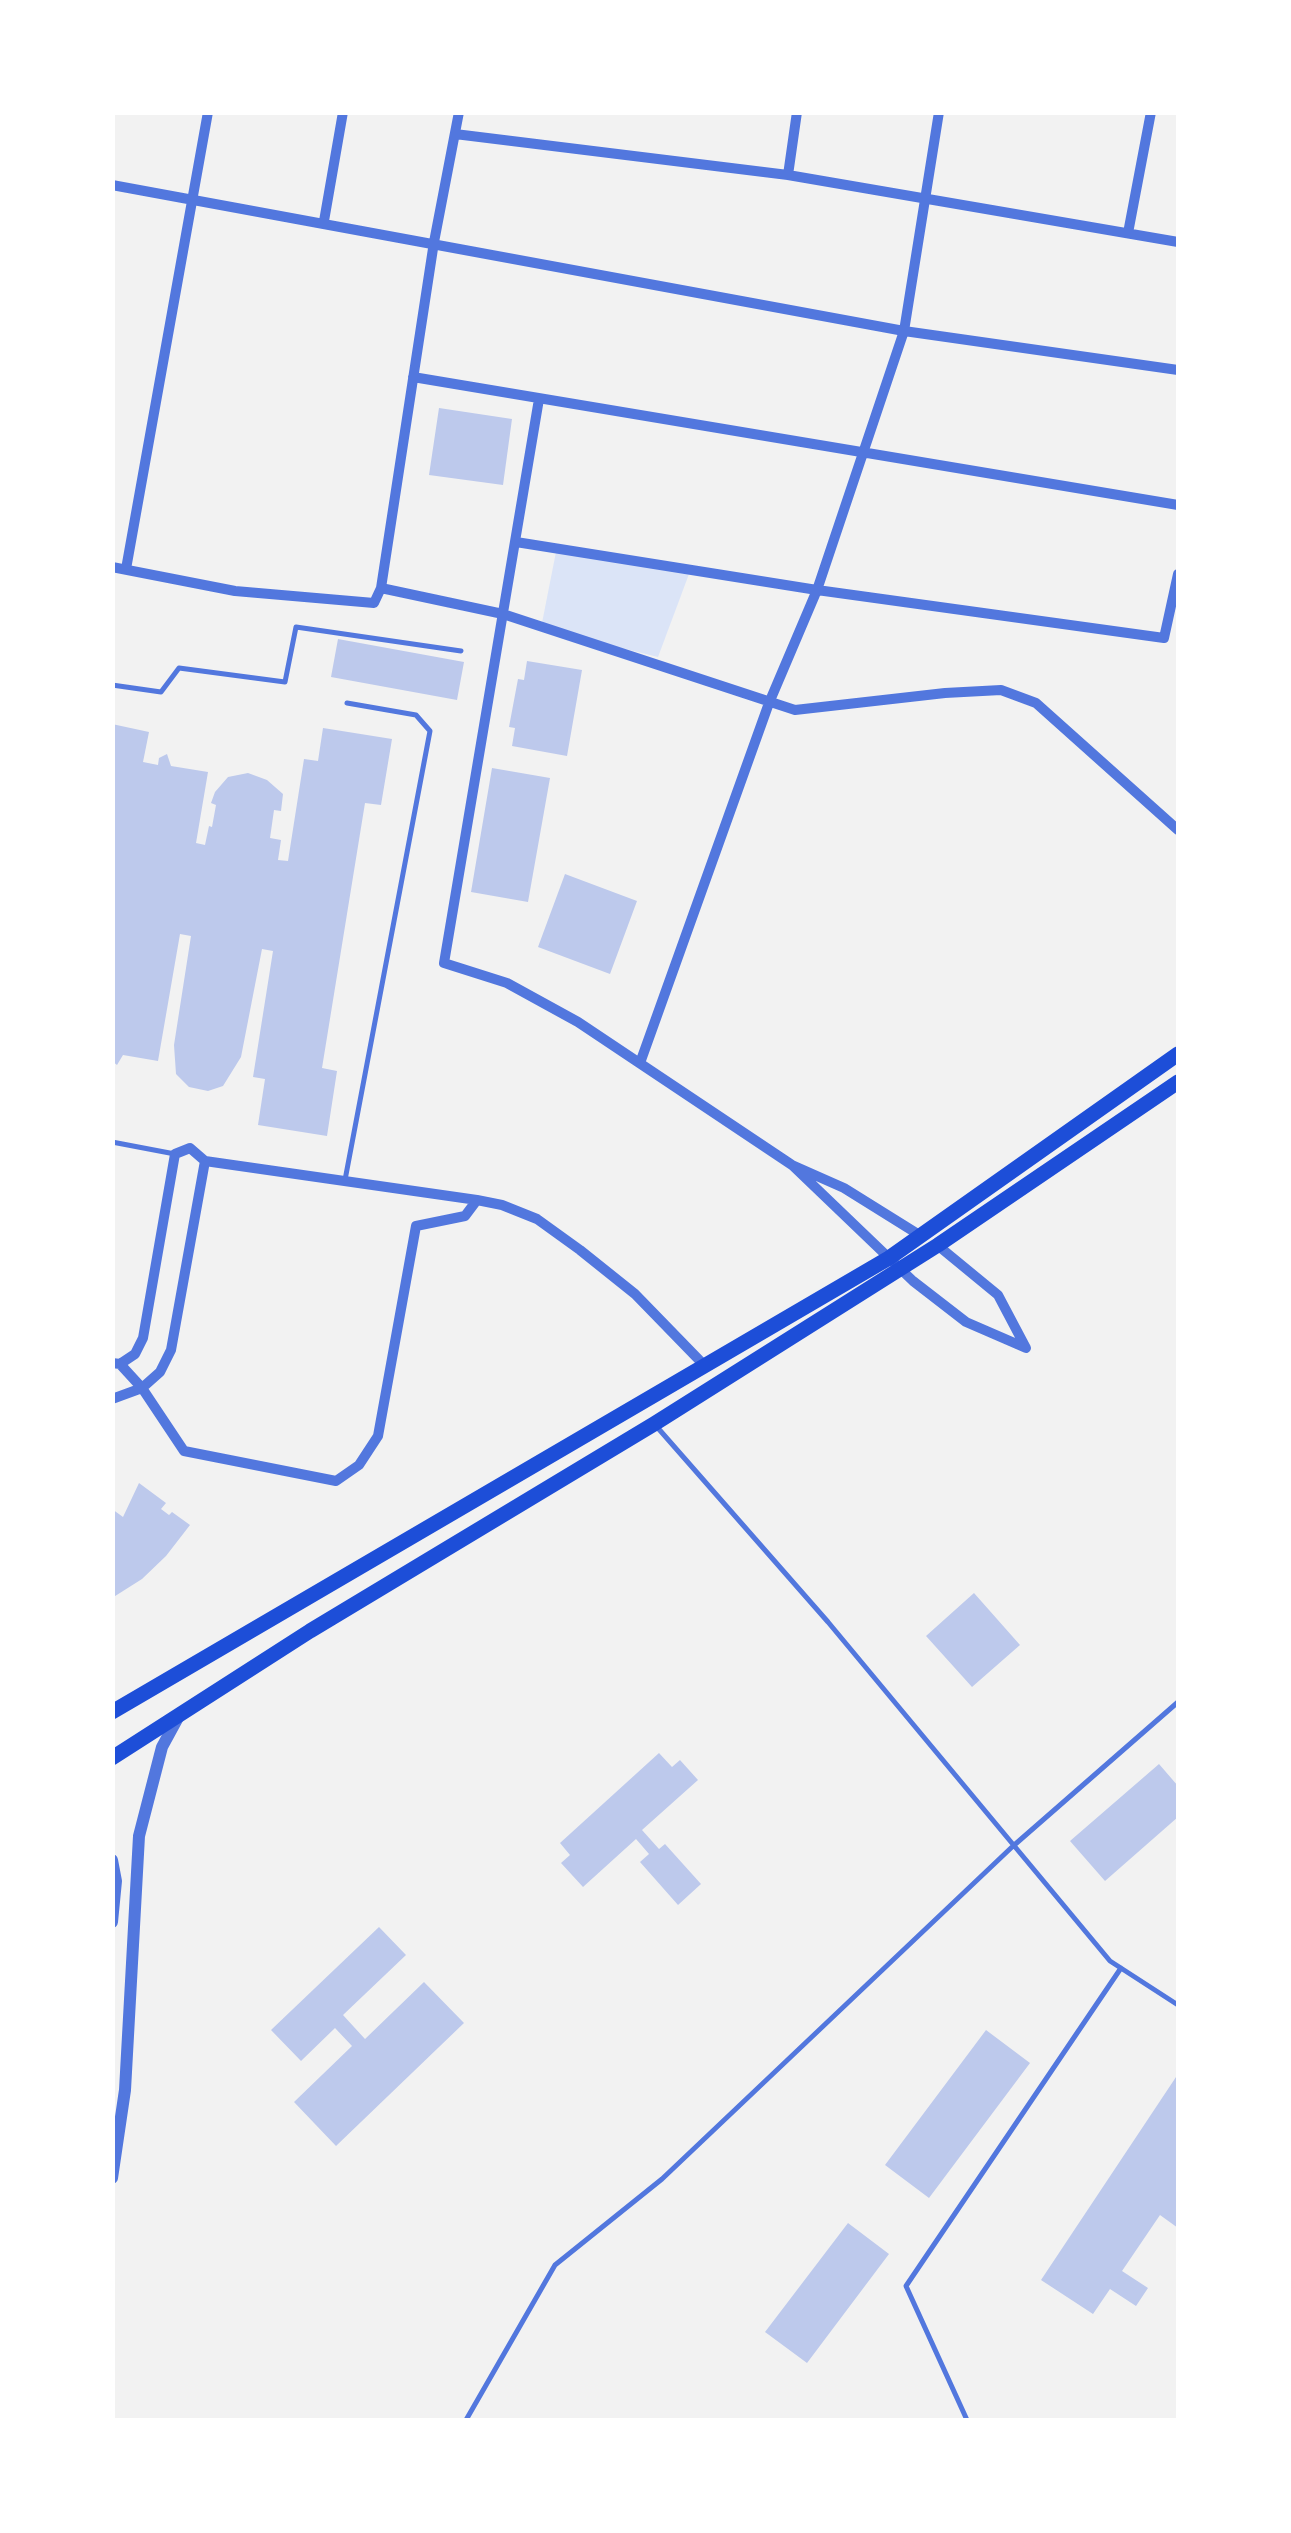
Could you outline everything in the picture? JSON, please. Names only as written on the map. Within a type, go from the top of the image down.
[{"type":"main road","points":[[931,1241],[1178,1054]]},
{"type":"main road","points":[[112,1712],[705,1366],[894,1263],[1178,1082]]},
{"type":"main road","points":[[112,1758],[654,1424],[894,1263]]},
{"type":"street","points":[[126,569],[208,112]]},
{"type":"street","points":[[324,222],[343,112]]},
{"type":"street","points":[[112,567],[236,591],[374,603],[381,588],[434,242],[459,112]]},
{"type":"street","points":[[788,175],[797,112]]},
{"type":"street","points":[[640,1063],[769,703],[817,590],[904,330],[939,112]]},
{"type":"street","points":[[1128,233],[1151,112]]},
{"type":"street","points":[[455,134],[788,175],[1178,242]]},
{"type":"street","points":[[112,184],[904,330],[1178,370]]},
{"type":"street","points":[[413,377],[1178,504]]},
{"type":"street","points":[[539,399],[444,963],[507,983],[578,1022],[640,1063],[792,1165],[894,1263],[966,1322],[1026,1348],[998,1295],[931,1241],[844,1188],[792,1165]]},
{"type":"street","points":[[516,542],[817,590],[1164,638],[1178,574]]},
{"type":"street","points":[[381,588],[503,614],[795,710],[1001,690],[1036,702],[1178,830]]},
{"type":"street","points":[[477,1200],[465,1216],[416,1226],[378,1436],[358,1465],[336,1481],[184,1451],[142,1388],[116,1364],[135,1354],[143,1338],[175,1154],[190,1148],[205,1162],[477,1200],[536,1218],[634,1294],[705,1366]]},
{"type":"street","points":[[112,1399],[142,1388],[160,1372],[171,1350],[205,1162]]},
{"type":"street","points":[[112,2178],[124,2090],[139,1836],[162,1747],[180,1713]]},
{"type":"street","points":[[112,1860],[116,1881],[112,1922]]},
{"type":"lane","points":[[112,685],[161,692],[179,668],[285,682],[296,628],[461,651]]},
{"type":"lane","points":[[345,1180],[430,731],[416,715],[347,702]]},
{"type":"lane","points":[[112,1142],[175,1154]]},
{"type":"lane","points":[[654,1424],[828,1622],[1110,1961],[1178,2005]]},
{"type":"lane","points":[[466,2420],[555,2265],[662,2179],[1012,1846],[1178,1702]]},
{"type":"lane","points":[[967,2420],[906,2286],[1121,1968]]},
{"type":"shaded area","points":[[556,552],[689,574],[658,657],[541,628]]},
{"type":"building","points":[[439,408],[512,419],[503,485],[429,475]]},
{"type":"building","points":[[338,639],[464,662],[457,700],[331,677]]},
{"type":"building","points":[[527,661],[582,670],[567,756],[512,746],[515,728],[509,727],[518,679],[524,680]]},
{"type":"building","points":[[112,724],[149,732],[143,762],[158,765],[159,758],[167,754],[171,766],[208,772],[196,843],[205,845],[216,805],[211,803],[228,777],[248,773],[267,780],[283,794],[281,811],[274,810],[270,838],[281,840],[278,860],[288,861],[304,759],[318,761],[323,728],[392,739],[381,805],[365,803],[322,1068],[337,1071],[327,1136],[258,1125],[265,1079],[253,1077],[273,951],[262,949],[241,1057],[223,1086],[208,1091],[189,1087],[176,1074],[174,1045],[191,936],[180,934],[158,1061],[123,1055],[117,1065],[112,1061]]},
{"type":"building","points":[[492,768],[550,778],[528,902],[471,892]]},
{"type":"building","points":[[565,874],[637,901],[610,974],[538,947]]},
{"type":"building","points":[[139,1483],[166,1503],[161,1509],[190,1525],[142,1579],[112,1598],[112,1509],[123,1517]]},
{"type":"building","points":[[974,1593],[1020,1645],[972,1687],[926,1636]]},
{"type":"building","points":[[659,1753],[672,1767],[680,1760],[698,1780],[642,1830],[659,1849],[665,1844],[701,1884],[678,1905],[640,1862],[649,1854],[636,1839],[583,1887],[561,1863],[570,1855],[560,1843]]},
{"type":"building","points":[[1159,1764],[1178,1786],[1178,1817],[1105,1881],[1070,1841]]},
{"type":"building","points":[[379,1927],[406,1955],[343,2015],[365,2039],[424,1982],[464,2023],[336,2146],[294,2102],[352,2046],[335,2028],[301,2061],[271,2030]]},
{"type":"building","points":[[986,2030],[1030,2063],[929,2198],[885,2165]]},
{"type":"building","points":[[1178,2074],[1178,2228],[1160,2215],[1122,2271],[1148,2288],[1136,2306],[1110,2289],[1093,2314],[1041,2280]]},
{"type":"building","points":[[848,2223],[889,2254],[807,2363],[765,2332]]}]
